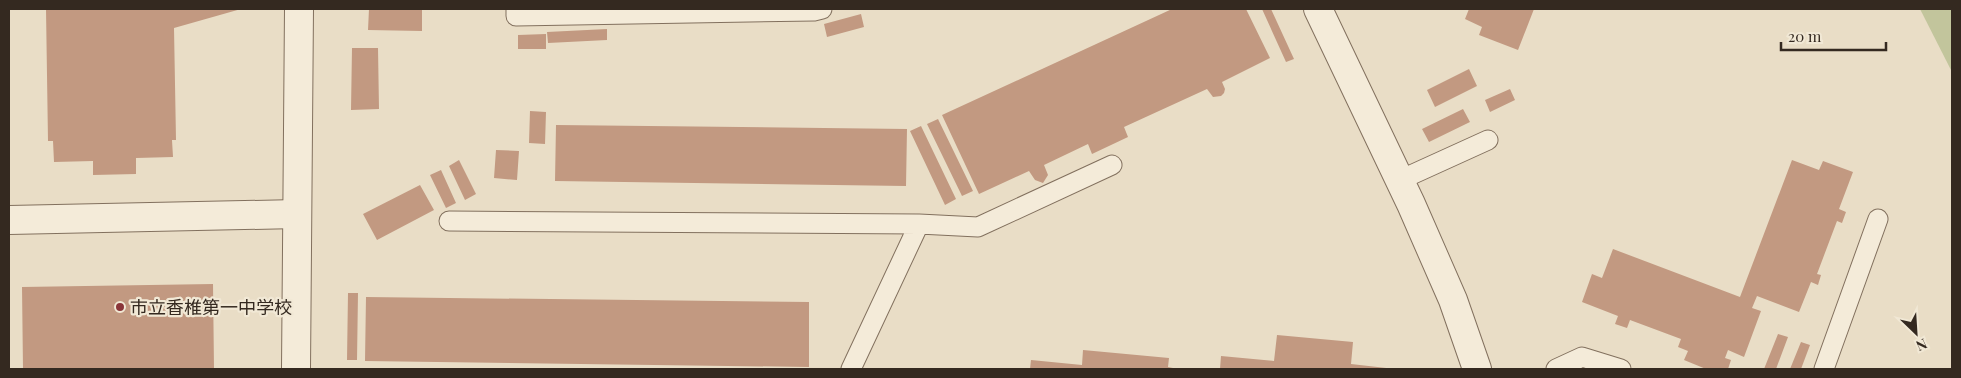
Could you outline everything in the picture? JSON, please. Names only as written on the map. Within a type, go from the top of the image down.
[{"type":"street","points":[[296,369],[299,9]]},
{"type":"street","points":[[1318,9],[1400,180],[1453,300],[1477,369]]},
{"type":"street","points":[[9,220],[297,214]]},
{"type":"lane","points":[[516,9],[516,16],[804,11],[822,9]]},
{"type":"lane","points":[[1400,180],[1488,140]]},
{"type":"lane","points":[[449,222],[919,224],[978,227],[1112,165]]},
{"type":"lane","points":[[1824,369],[1878,218]]},
{"type":"lane","points":[[852,369],[919,224]]},
{"type":"lane","points":[[1556,369],[1582,357],[1621,369]]},
{"type":"green space","points":[[1920,9],[1952,9],[1952,72]]},
{"type":"building","points":[[46,9],[241,9],[174,28],[176,140],[172,140],[173,157],[136,158],[136,174],[93,175],[93,161],[54,162],[53,141],[48,141]]},
{"type":"building","points":[[369,9],[422,9],[422,31],[368,30]]},
{"type":"building","points":[[1172,9],[1246,9],[1270,58],[1222,82],[1225,89],[1221,96],[1213,97],[1207,89],[1124,127],[1128,137],[1092,154],[1088,144],[1044,165],[1048,175],[1043,183],[1035,180],[1029,171],[979,194],[942,115]]},
{"type":"building","points":[[1262,9],[1271,9],[1294,59],[1286,62]]},
{"type":"building","points":[[1469,9],[1534,9],[1518,50],[1479,35],[1482,27],[1465,19]]},
{"type":"building","points":[[861,14],[864,27],[827,37],[824,24]]},
{"type":"building","points":[[607,29],[607,40],[548,43],[547,32]]},
{"type":"building","points":[[546,34],[546,49],[518,49],[518,35]]},
{"type":"building","points":[[352,48],[378,48],[379,109],[351,110]]},
{"type":"building","points":[[1469,69],[1477,86],[1435,107],[1427,90]]},
{"type":"building","points":[[1510,89],[1515,100],[1490,112],[1485,100]]},
{"type":"building","points":[[1463,109],[1470,122],[1429,142],[1422,129]]},
{"type":"building","points":[[530,111],[546,112],[545,144],[529,143]]},
{"type":"building","points":[[938,119],[973,191],[962,196],[927,124]]},
{"type":"building","points":[[556,125],[907,129],[906,186],[555,181]]},
{"type":"building","points":[[921,126],[956,199],[945,205],[910,131]]},
{"type":"building","points":[[496,150],[519,151],[517,180],[494,178]]},
{"type":"building","points":[[459,160],[476,194],[465,200],[449,166]]},
{"type":"building","points":[[1792,160],[1819,170],[1823,161],[1853,172],[1839,209],[1846,212],[1842,223],[1837,221],[1817,274],[1821,275],[1818,285],[1811,282],[1799,312],[1757,296],[1752,308],[1761,311],[1744,357],[1728,350],[1725,358],[1731,360],[1728,369],[1706,369],[1684,360],[1688,351],[1678,347],[1681,339],[1630,320],[1627,328],[1615,324],[1618,316],[1582,302],[1592,274],[1602,278],[1613,249],[1740,297]]},
{"type":"building","points":[[441,170],[456,203],[446,208],[430,175]]},
{"type":"building","points":[[420,185],[434,210],[377,240],[363,214]]},
{"type":"building","points":[[213,284],[214,369],[23,369],[22,287]]},
{"type":"building","points":[[348,293],[358,293],[357,360],[347,360]]},
{"type":"building","points":[[366,297],[809,302],[809,367],[365,361]]},
{"type":"building","points":[[1778,334],[1788,337],[1776,369],[1764,369]]},
{"type":"building","points":[[1277,335],[1353,342],[1351,364],[1395,369],[1220,369],[1221,356],[1274,361]]},
{"type":"building","points":[[1801,342],[1810,345],[1801,369],[1790,369]]},
{"type":"building","points":[[1083,350],[1169,358],[1168,367],[1178,369],[1030,369],[1031,360],[1082,365]]},
{"type":"place","name":"市立香椎第一中学校","points":[[120,307]]}]
